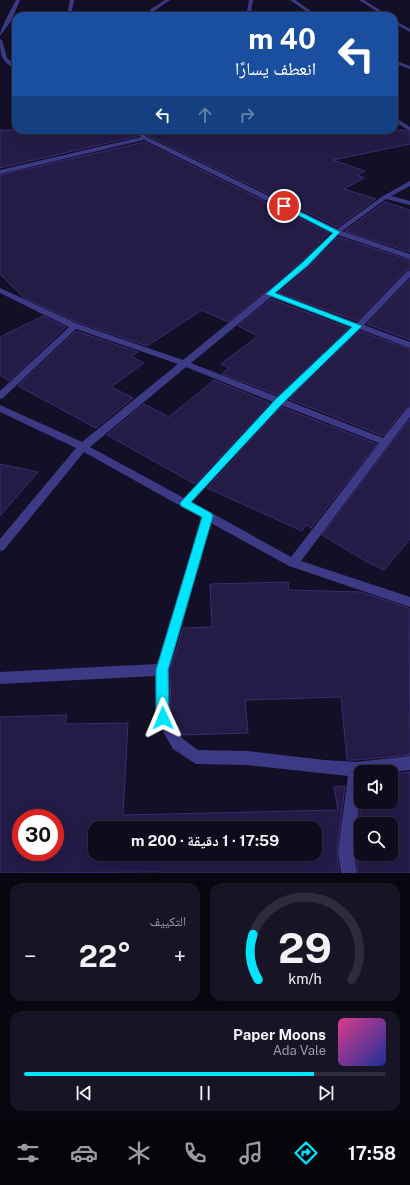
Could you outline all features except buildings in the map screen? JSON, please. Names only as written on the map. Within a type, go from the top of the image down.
[{"type":"street","points":[[13,12],[18,0]]},
{"type":"street","points":[[70,12],[72,0]]},
{"type":"street","points":[[151,12],[152,10],[168,0]]},
{"type":"street","points":[[245,0],[251,1],[249,12]]},
{"type":"street","points":[[292,0],[310,12]]},
{"type":"street","points":[[361,0],[380,12]]},
{"type":"street","points":[[0,35],[12,15]]},
{"type":"street","points":[[398,24],[410,31]]},
{"type":"street","points":[[0,40],[6,59],[12,64]]},
{"type":"street","points":[[398,63],[410,68]]},
{"type":"street","points":[[398,122],[410,129]]},
{"type":"street","points":[[141,134],[145,138],[337,232],[410,257]]},
{"type":"street","points":[[0,172],[145,138]]},
{"type":"street","points":[[0,547],[83,447],[183,363],[306,264],[337,232],[385,197],[410,183]]},
{"type":"street","points":[[385,197],[410,203]]},
{"type":"street","points":[[185,503],[280,401],[358,326],[410,273]]},
{"type":"street","points":[[0,290],[75,326],[183,363],[385,442]]},
{"type":"street","points":[[270,294],[410,345]]},
{"type":"street","points":[[0,396],[75,326]]},
{"type":"street","points":[[0,408],[83,447],[293,563],[410,602]]},
{"type":"street","points":[[293,563],[410,410]]},
{"type":"street","points":[[208,516],[162,670],[163,718],[178,744],[196,757],[247,758],[354,769]]},
{"type":"street","points":[[0,678],[162,670]]},
{"type":"street","points":[[392,765],[410,763]]},
{"type":"street","points":[[349,873],[346,852],[354,786]]},
{"type":"route","points":[[163,718],[162,670],[208,516],[185,503],[280,401],[358,326],[270,294],[306,264],[337,232],[284,206]]}]
